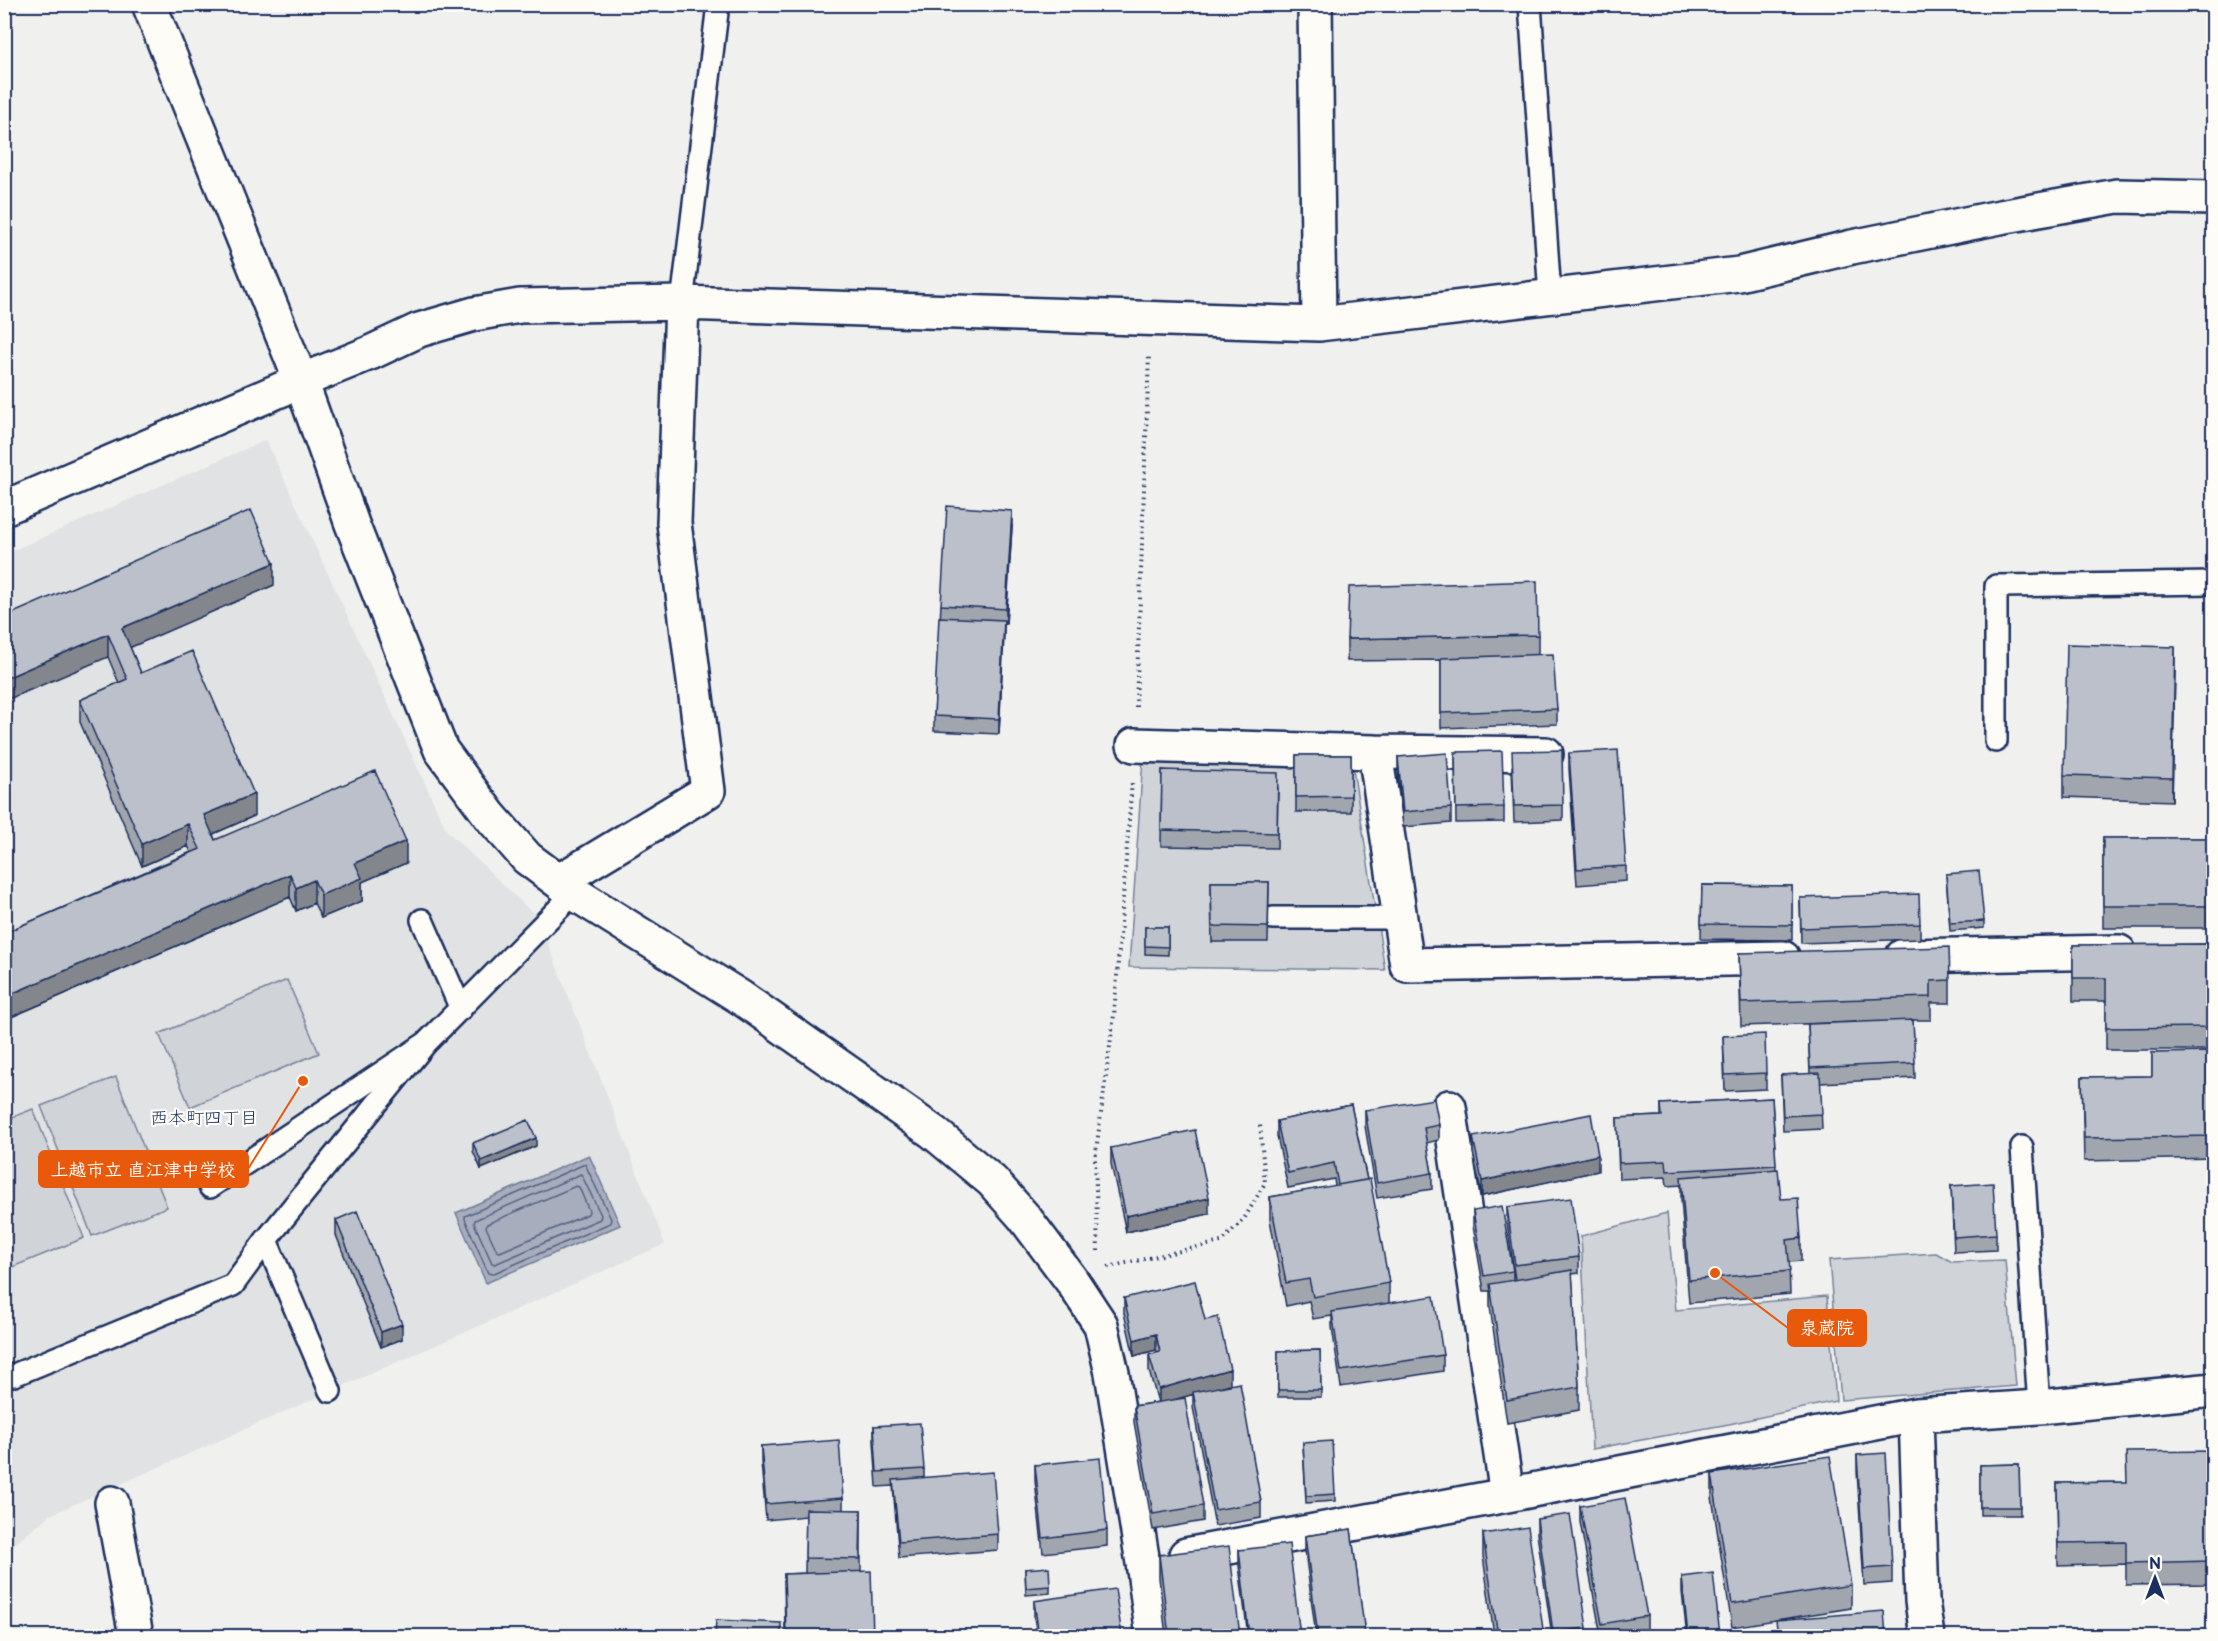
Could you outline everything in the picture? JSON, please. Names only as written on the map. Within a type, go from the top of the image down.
[{"type":"street","points":[[149,4],[301,381],[348,514],[441,750],[490,816],[527,858],[567,887],[740,997],[933,1132],[992,1181],[1024,1216],[1101,1325],[1112,1373],[1153,1636]]},
{"type":"street","points":[[1315,4],[1319,324]]},
{"type":"street","points":[[4,508],[370,353],[419,330],[474,314],[520,306],[682,303],[1319,324],[1739,274],[1863,245],[2117,196],[2214,198]]},
{"type":"street","points":[[567,887],[708,791],[674,523],[682,303]]},
{"type":"street","points":[[1134,745],[1546,754]]},
{"type":"street","points":[[1375,752],[1407,965],[1810,957]]},
{"type":"street","points":[[1869,956],[2154,951]]},
{"type":"street","points":[[1449,1107],[1507,1495]]},
{"type":"street","points":[[1143,1563],[1507,1495],[1916,1414],[2039,1407],[2214,1390]]},
{"type":"street","points":[[1916,1414],[1922,1601],[1927,1636]]},
{"type":"street","points":[[111,1503],[136,1636]]},
{"type":"lane","points":[[682,303],[718,4]]},
{"type":"lane","points":[[1530,4],[1550,297]]},
{"type":"lane","points":[[1996,741],[1996,586],[2214,583]]},
{"type":"lane","points":[[14,1376],[233,1285],[266,1240],[426,1043],[461,1009],[567,887]]},
{"type":"lane","points":[[1273,918],[1400,918]]},
{"type":"lane","points":[[422,920],[461,1009]]},
{"type":"lane","points":[[210,1187],[426,1043]]},
{"type":"lane","points":[[2022,1147],[2039,1407]]},
{"type":"lane","points":[[266,1240],[330,1391]]},
{"type":"path","points":[[1099,1258],[1095,1159],[1115,1004],[1134,745],[1150,318]]},
{"type":"path","points":[[1099,1269],[1221,1242],[1244,1218],[1265,1183],[1260,1124]]},
{"type":"shaded area","points":[[266,440],[447,831],[538,918],[665,1244],[50,1515],[5,1552],[5,554]]},
{"type":"shaded area","points":[[1143,758],[1352,763],[1385,970],[1129,967]]},
{"type":"shaded area","points":[[287,980],[319,1053],[190,1107],[159,1034]]},
{"type":"shaded area","points":[[116,1077],[167,1207],[92,1236],[41,1106]]},
{"type":"shaded area","points":[[33,1109],[84,1238],[10,1268],[4,1254],[5,1120]]},
{"type":"shaded area","points":[[1667,1213],[1676,1310],[1827,1296],[1836,1401],[1729,1424],[1592,1449],[1581,1236]]},
{"type":"shaded area","points":[[1936,1253],[1952,1262],[2005,1260],[2016,1386],[1841,1400],[1829,1260]]},
{"type":"water","points":[[589,1155],[620,1225],[486,1283],[456,1213]]},
{"type":"building","points":[[947,506],[1012,511],[1006,609],[941,605]]},
{"type":"building","points":[[251,510],[274,563],[122,628],[141,673],[192,651],[254,794],[204,815],[215,840],[375,771],[406,841],[355,863],[362,878],[321,895],[314,880],[296,888],[290,874],[4,997],[4,933],[200,849],[188,824],[142,844],[80,700],[127,679],[108,634],[4,679],[4,617]]},
{"type":"building","points":[[1537,581],[1538,635],[1347,639],[1349,587]]},
{"type":"building","points":[[939,617],[1004,620],[999,719],[934,716]]},
{"type":"building","points":[[2067,644],[2175,647],[2172,778],[2064,775]]},
{"type":"building","points":[[1553,654],[1557,709],[1441,713],[1441,658]]},
{"type":"building","points":[[1562,750],[1563,805],[1514,806],[1512,751]]},
{"type":"building","points":[[1618,750],[1626,866],[1577,869],[1569,753]]},
{"type":"building","points":[[1502,751],[1504,807],[1456,808],[1455,752]]},
{"type":"building","points":[[1447,753],[1451,808],[1403,812],[1398,757]]},
{"type":"building","points":[[1296,755],[1351,755],[1351,796],[1296,797]]},
{"type":"building","points":[[1162,770],[1278,773],[1277,833],[1161,830]]},
{"type":"building","points":[[2103,838],[2214,838],[2214,906],[2103,906]]},
{"type":"building","points":[[1979,871],[1984,921],[1950,923],[1946,874]]},
{"type":"building","points":[[1211,882],[1269,882],[1268,927],[1212,926]]},
{"type":"building","points":[[1702,885],[1792,886],[1792,925],[1701,924]]},
{"type":"building","points":[[1919,894],[1920,924],[1801,928],[1800,898]]},
{"type":"building","points":[[1145,927],[1168,927],[1168,947],[1145,946]]},
{"type":"building","points":[[2214,944],[2214,1027],[2106,1028],[2106,978],[2073,978],[2073,945]]},
{"type":"building","points":[[1949,947],[1950,980],[1931,981],[1931,997],[1741,1003],[1739,953]]},
{"type":"building","points":[[1913,1020],[1915,1063],[1810,1068],[1808,1024]]},
{"type":"building","points":[[1765,1034],[1766,1073],[1725,1075],[1723,1036]]},
{"type":"building","points":[[2214,1052],[2214,1136],[2084,1138],[2082,1077],[2152,1076],[2152,1053]]},
{"type":"building","points":[[1820,1073],[1822,1114],[1783,1116],[1781,1075]]},
{"type":"building","points":[[1772,1098],[1776,1165],[1667,1171],[1666,1161],[1619,1163],[1617,1118],[1662,1116],[1661,1104]]},
{"type":"building","points":[[1434,1099],[1439,1125],[1424,1128],[1432,1173],[1377,1183],[1365,1110]]},
{"type":"building","points":[[1351,1105],[1367,1180],[1338,1185],[1334,1163],[1288,1173],[1277,1121]]},
{"type":"building","points":[[1591,1114],[1598,1155],[1482,1181],[1473,1137]]},
{"type":"building","points":[[528,1120],[536,1138],[481,1161],[473,1143]]},
{"type":"building","points":[[1195,1130],[1209,1198],[1126,1216],[1111,1148]]},
{"type":"building","points":[[1778,1169],[1781,1199],[1798,1198],[1801,1238],[1787,1240],[1790,1271],[1689,1280],[1681,1177]]},
{"type":"building","points":[[1370,1179],[1389,1283],[1313,1297],[1309,1279],[1286,1283],[1270,1197]]},
{"type":"building","points":[[1993,1183],[1996,1234],[1954,1237],[1951,1186]]},
{"type":"building","points":[[1571,1198],[1579,1257],[1515,1265],[1507,1207]]},
{"type":"building","points":[[1502,1206],[1513,1271],[1484,1276],[1473,1211]]},
{"type":"building","points":[[357,1211],[402,1324],[381,1332],[336,1220]]},
{"type":"building","points":[[1572,1270],[1579,1387],[1507,1400],[1490,1284]]},
{"type":"building","points":[[1195,1281],[1205,1320],[1218,1317],[1230,1369],[1159,1389],[1149,1355],[1160,1352],[1156,1334],[1134,1340],[1124,1298]]},
{"type":"building","points":[[1434,1296],[1443,1355],[1341,1371],[1332,1312]]},
{"type":"building","points":[[1320,1350],[1321,1390],[1278,1390],[1278,1351]]},
{"type":"building","points":[[1240,1383],[1261,1502],[1215,1510],[1193,1392]]},
{"type":"building","points":[[1185,1398],[1203,1506],[1153,1514],[1134,1406]]},
{"type":"building","points":[[920,1423],[924,1469],[877,1472],[874,1426]]},
{"type":"building","points":[[839,1440],[843,1498],[766,1504],[761,1446]]},
{"type":"building","points":[[1332,1441],[1335,1494],[1306,1496],[1303,1443]]},
{"type":"building","points":[[2214,1451],[2214,1561],[2126,1563],[2126,1542],[2058,1543],[2057,1483],[2127,1482],[2126,1452]]},
{"type":"building","points":[[1886,1453],[1892,1567],[1864,1569],[1857,1455]]},
{"type":"building","points":[[1830,1456],[1851,1585],[1732,1604],[1712,1474]]},
{"type":"building","points":[[1100,1458],[1107,1530],[1043,1538],[1035,1465]]},
{"type":"building","points":[[2019,1464],[2020,1507],[1980,1507],[1980,1465]]},
{"type":"building","points":[[993,1472],[998,1534],[899,1542],[893,1480]]},
{"type":"building","points":[[1625,1498],[1647,1616],[1602,1624],[1580,1506]]},
{"type":"building","points":[[806,1509],[861,1510],[860,1559],[805,1558]]},
{"type":"building","points":[[1570,1514],[1587,1628],[1553,1632],[1537,1519]]},
{"type":"building","points":[[1528,1527],[1544,1636],[1498,1636],[1483,1534]]},
{"type":"building","points":[[1351,1529],[1365,1634],[1318,1636],[1305,1536]]},
{"type":"building","points":[[1289,1544],[1300,1636],[1249,1636],[1239,1550]]},
{"type":"building","points":[[1229,1546],[1240,1636],[1169,1636],[1159,1555]]},
{"type":"building","points":[[1049,1567],[1050,1586],[1026,1588],[1025,1569]]},
{"type":"building","points":[[871,1571],[873,1636],[786,1636],[784,1574]]},
{"type":"building","points":[[1713,1573],[1720,1636],[1688,1636],[1682,1577]]},
{"type":"building","points":[[1115,1589],[1122,1636],[1039,1636],[1034,1601]]},
{"type":"building","points":[[1884,1611],[1886,1636],[1778,1636],[1776,1620]]},
{"type":"building","points":[[716,1620],[781,1623],[781,1636],[715,1636]]},
{"type":"building","points":[[876,1632],[899,1632],[899,1636],[876,1636]]},
{"type":"place","name":"上越市立 直江津中学校","points":[[303,1081]]},
{"type":"place","name":"泉蔵院","points":[[1715,1273]]},
{"type":"district","name":"西本町四丁目","points":[[204,1118]]}]
